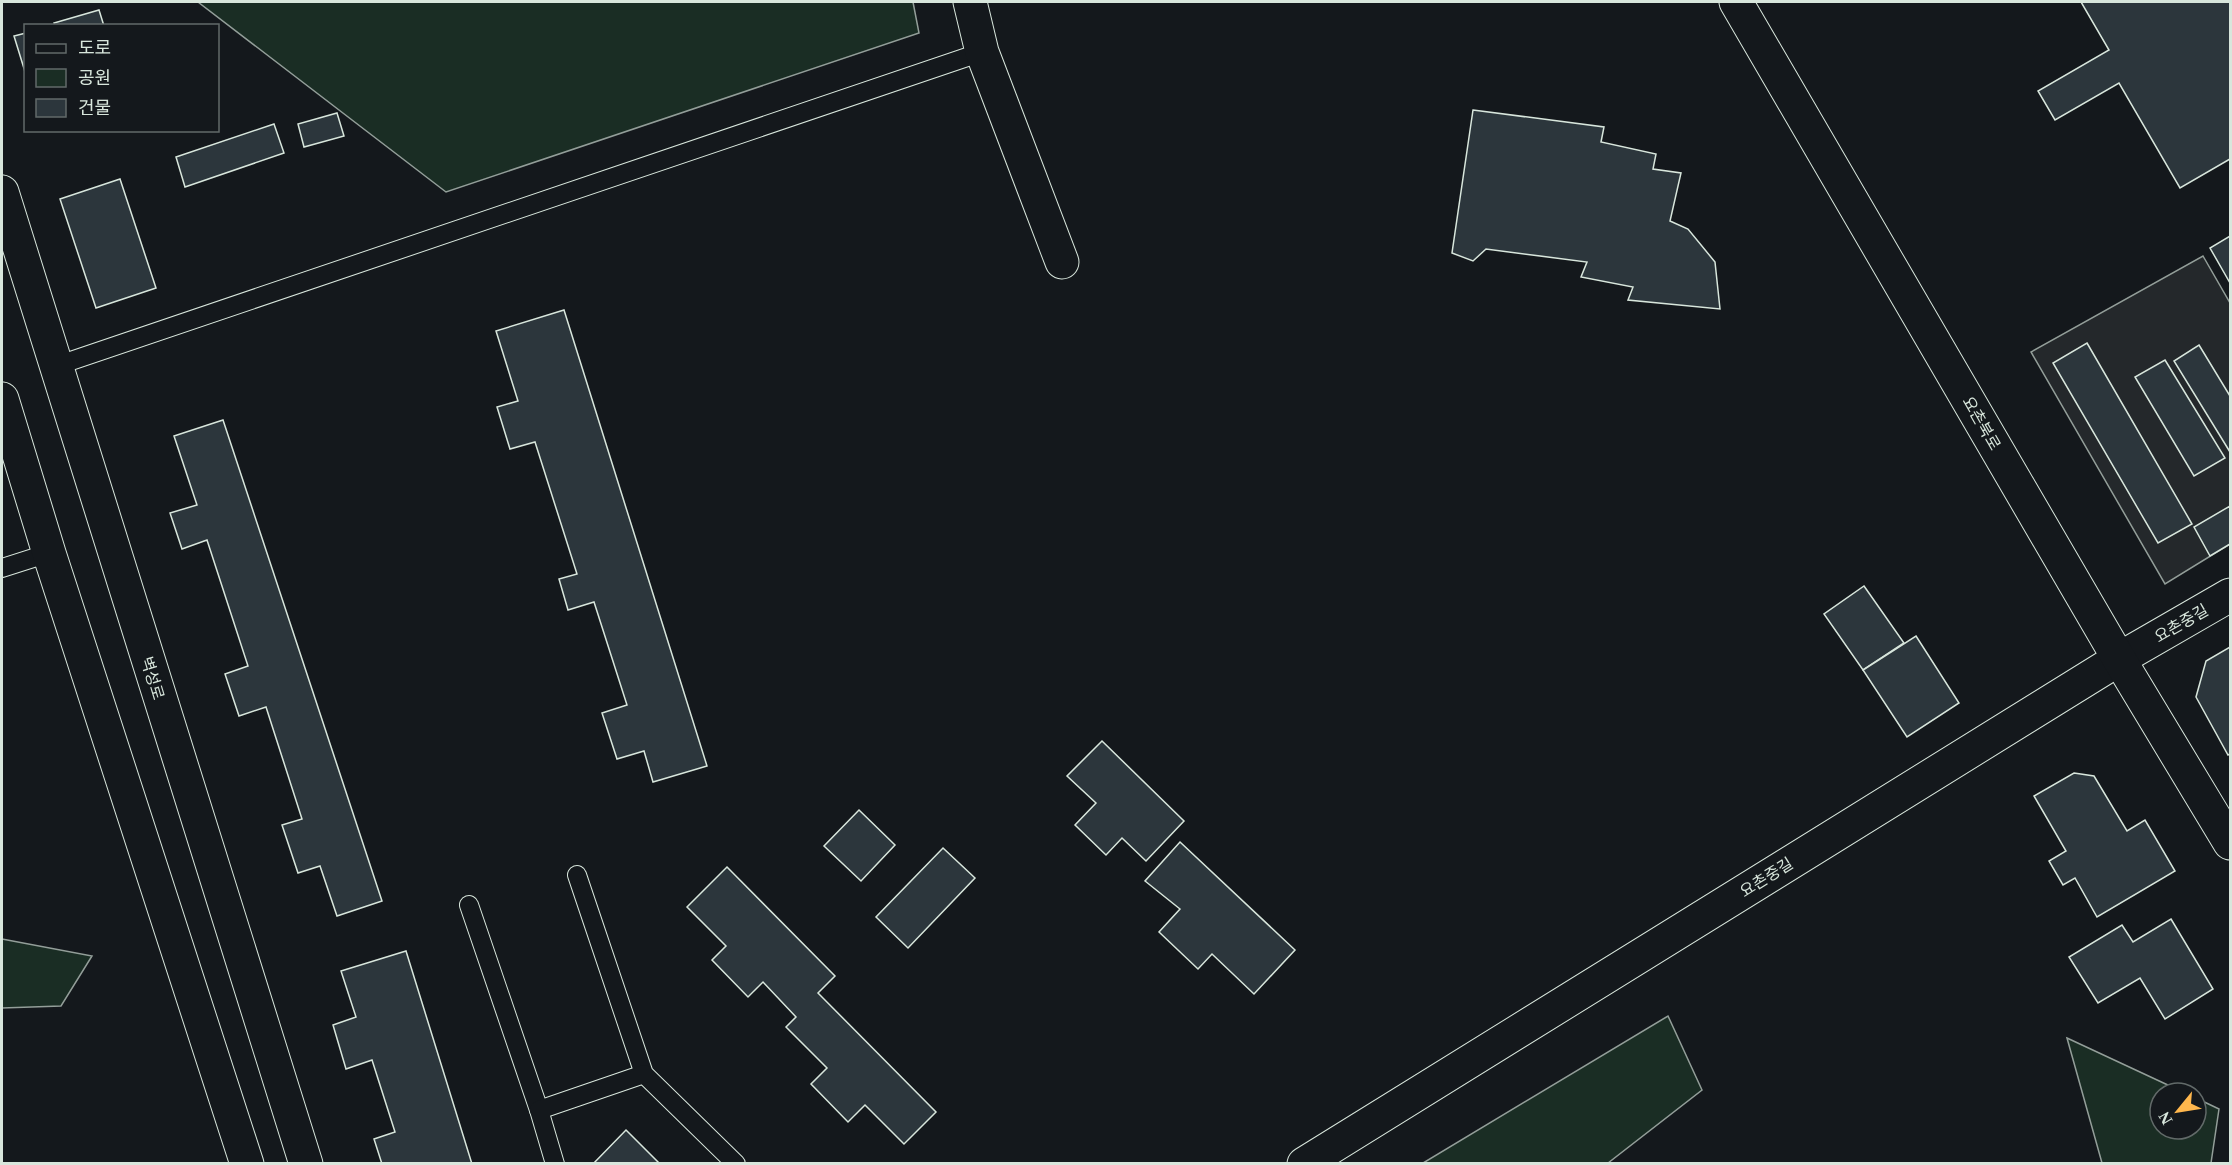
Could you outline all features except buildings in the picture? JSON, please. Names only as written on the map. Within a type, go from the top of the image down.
[{"type":"street","points":[[970,2],[982,52],[1062,262]]},
{"type":"street","name":"요촌북로","points":[[1736,2],[2119,659],[2230,843]]},
{"type":"street","name":"벽성로","points":[[2,192],[306,1164]]},
{"type":"street","points":[[4,415],[247,1164]]},
{"type":"street","name":"요촌중길","points":[[1304,1164],[2119,659],[2230,595]]},
{"type":"lane","points":[[56,366],[982,52]]},
{"type":"lane","points":[[2,568],[49,553]]},
{"type":"lane","points":[[578,875],[644,1074],[736,1164]]},
{"type":"lane","points":[[469,905],[555,1164]]},
{"type":"lane","points":[[538,1110],[644,1074]]},
{"type":"green space","points":[[198,2],[913,2],[919,33],[446,192]]},
{"type":"green space","points":[[2,939],[92,956],[61,1006],[2,1008]]},
{"type":"green space","points":[[1668,1016],[1702,1090],[1608,1163],[1423,1163]]},
{"type":"green space","points":[[2067,1038],[2159,1081],[2148,1081],[2148,1141],[2208,1141],[2208,1104],[2219,1109],[2211,1163],[2102,1163]]},
{"type":"shaded area","points":[[2203,256],[2230,303],[2230,544],[2165,584],[2031,352]]}]
